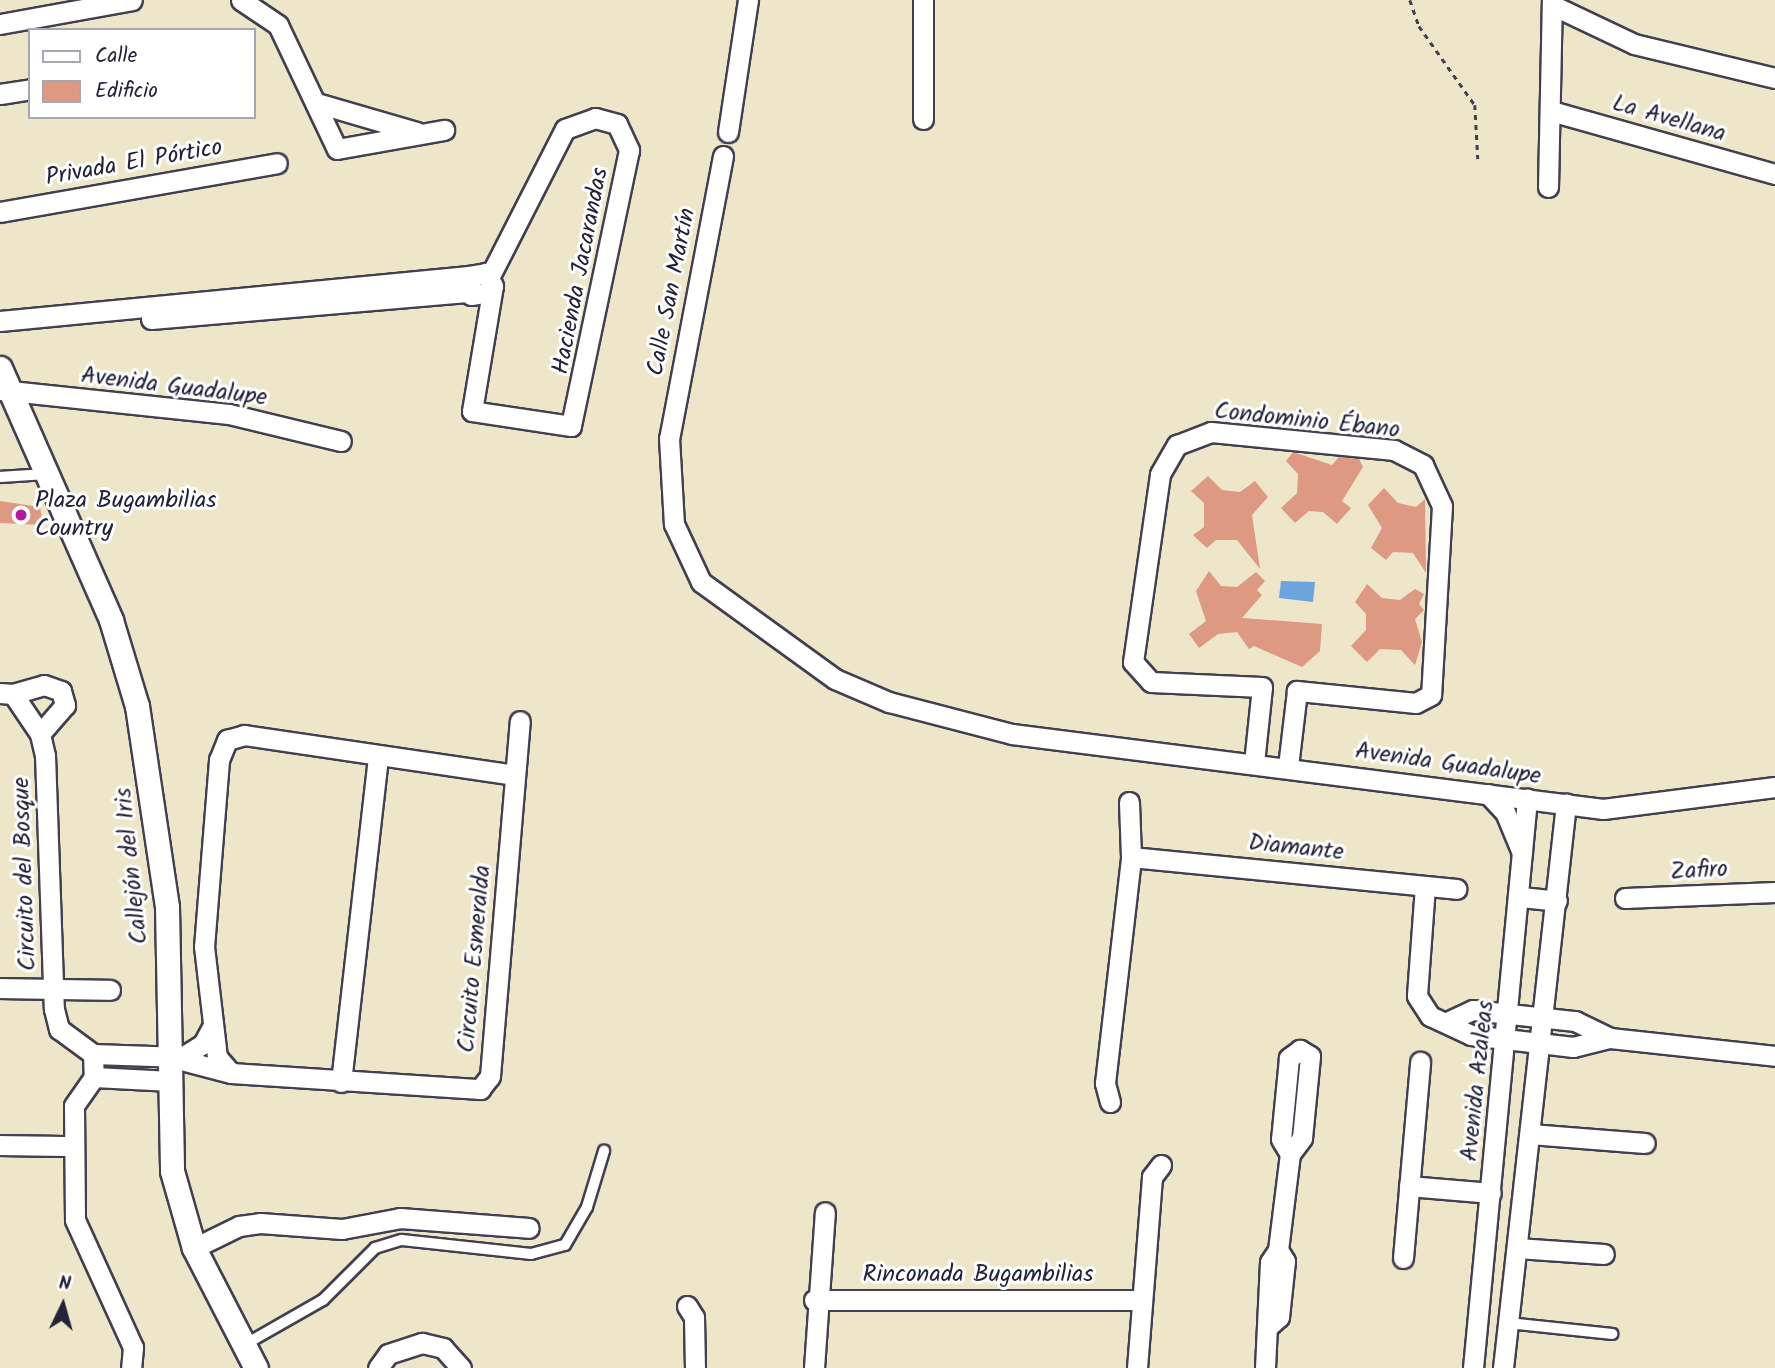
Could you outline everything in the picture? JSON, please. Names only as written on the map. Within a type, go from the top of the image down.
[{"type":"street","points":[[0,24],[132,0]]},
{"type":"street","points":[[241,0],[278,26],[337,149],[444,130]]},
{"type":"street","points":[[728,132],[748,0]]},
{"type":"street","points":[[923,0],[923,119]]},
{"type":"street","points":[[1548,187],[1552,2],[1634,44],[1775,79]]},
{"type":"street","points":[[0,94],[28,89]]},
{"type":"street","points":[[317,103],[420,133]]},
{"type":"street","name":"La Avellana","points":[[1551,111],[1775,174]]},
{"type":"street","name":"Hacienda Jacarandas","points":[[595,118],[617,124],[629,150],[571,426],[472,411],[491,284],[565,129],[595,118]]},
{"type":"street","name":"Calle San Martín","points":[[723,156],[669,438],[674,524],[690,565],[717,596],[790,651],[835,679],[955,722],[1115,745]]},
{"type":"street","name":"Privada El Pórtico","points":[[0,212],[276,163]]},
{"type":"street","points":[[0,321],[41,322],[468,284],[480,299],[491,284]]},
{"type":"street","points":[[0,332],[41,322]]},
{"type":"street","name":"Callejón del Iris","points":[[0,368],[6,392],[47,474],[111,620],[137,706],[167,907],[172,1171],[194,1248],[256,1368]]},
{"type":"street","name":"Avenida Guadalupe","points":[[6,392],[229,414],[341,441]]},
{"type":"street","name":"Condominio Ébano","points":[[1254,763],[1262,687],[1151,681],[1135,671],[1160,474],[1177,445],[1193,436],[1211,432],[1394,450],[1423,465],[1436,485],[1442,527],[1431,695],[1416,703],[1297,691],[1288,766]]},
{"type":"street","points":[[6,694],[44,685],[61,691],[65,705],[40,734]]},
{"type":"street","name":"Circuito del Bosque","points":[[6,694],[40,734],[53,873],[54,989]]},
{"type":"street","name":"Circuito Esmeralda","points":[[170,1057],[231,1073],[461,1093],[486,1083],[520,721]]},
{"type":"street","points":[[231,1073],[217,1057],[204,947],[219,760],[227,740],[244,735],[378,757],[514,775]]},
{"type":"street","name":"Avenida Guadalupe","points":[[1115,745],[1603,809],[1775,787]]},
{"type":"street","points":[[341,1082],[378,757]]},
{"type":"street","points":[[1488,794],[1505,812],[1525,859]]},
{"type":"street","name":"Avenida Azaleas","points":[[1473,1368],[1508,1039],[1525,859],[1527,800]]},
{"type":"street","points":[[1110,1102],[1105,1083],[1130,857],[1129,802]]},
{"type":"street","points":[[1503,1368],[1564,841],[1566,804]]},
{"type":"street","points":[[1564,841],[1603,809]]},
{"type":"street","name":"Diamante","points":[[1130,857],[1456,889]]},
{"type":"street","points":[[1425,886],[1417,996],[1430,1016],[1449,1021],[1471,1035],[1573,1046],[1610,1038],[1775,1056]]},
{"type":"street","name":"Zafiro","points":[[1625,898],[1775,892]]},
{"type":"street","points":[[1521,897],[1557,901]]},
{"type":"street","name":"Circuito del Bosque","points":[[0,988],[110,990]]},
{"type":"street","points":[[54,989],[59,1029],[93,1054],[170,1057],[197,1050],[213,1025]]},
{"type":"street","points":[[1449,1021],[1473,1010],[1544,1017],[1575,1021],[1610,1038]]},
{"type":"street","points":[[93,1054],[94,1077],[74,1106],[72,1146],[78,1234],[133,1347],[131,1368]]},
{"type":"street","points":[[1402,1258],[1420,1062]]},
{"type":"street","points":[[94,1077],[171,1081]]},
{"type":"street","points":[[1496,1148],[1529,1142],[1645,1143]]},
{"type":"street","points":[[0,1145],[72,1146]]},
{"type":"street","points":[[1265,1368],[1270,1325],[1280,1306],[1285,1261],[1278,1250],[1290,1154]]},
{"type":"street","points":[[1137,1368],[1152,1177],[1161,1165]]},
{"type":"street","points":[[1409,1186],[1492,1193]]},
{"type":"street","points":[[814,1368],[814,1300],[825,1212]]},
{"type":"street","points":[[194,1248],[239,1226],[260,1223],[342,1228],[400,1218],[529,1228]]},
{"type":"street","points":[[1517,1248],[1604,1254]]},
{"type":"street","name":"Rinconada Bugambilias","points":[[814,1300],[1141,1300]]},
{"type":"street","points":[[687,1306],[694,1317],[695,1368]]},
{"type":"street","points":[[378,1368],[396,1350],[422,1343],[443,1348],[461,1368]]},
{"type":"lane","points":[[0,477],[47,474]]},
{"type":"lane","points":[[244,1345],[323,1300],[375,1248],[402,1240],[531,1254],[565,1245],[587,1207],[604,1151]]},
{"type":"lane","points":[[1508,1323],[1612,1334]]},
{"type":"path","points":[[1410,0],[1419,26],[1475,105],[1478,159]]},
{"type":"water","points":[[1281,581],[1315,582],[1313,602],[1279,598]]},
{"type":"building","points":[[1293,452],[1332,465],[1339,457],[1359,459],[1363,467],[1342,501],[1351,508],[1337,524],[1323,512],[1309,511],[1295,523],[1281,508],[1297,493],[1298,474],[1286,461]]},
{"type":"building","points":[[1208,476],[1222,490],[1240,492],[1255,481],[1268,497],[1252,515],[1260,569],[1237,540],[1216,540],[1207,548],[1193,535],[1204,527],[1204,503],[1191,491]]},
{"type":"building","points":[[1384,488],[1398,503],[1416,507],[1425,499],[1426,573],[1413,553],[1393,552],[1386,560],[1371,548],[1382,528],[1368,505]]},
{"type":"building","name":"Plaza Bugambilias Country","points":[[0,501],[40,507],[43,525],[0,523]]},
{"type":"building","points":[[1209,571],[1221,586],[1237,587],[1256,572],[1265,581],[1257,590],[1262,595],[1242,618],[1322,624],[1320,651],[1302,667],[1254,646],[1249,649],[1237,632],[1218,634],[1199,648],[1189,634],[1206,621],[1196,591]]},
{"type":"building","points":[[1367,584],[1382,598],[1400,600],[1415,589],[1424,594],[1419,604],[1424,610],[1415,619],[1422,642],[1415,665],[1401,650],[1380,649],[1367,662],[1351,646],[1366,630],[1366,614],[1355,602]]},
{"type":"place","name":"Plaza Bugambilias Country","points":[[21,515]]}]
